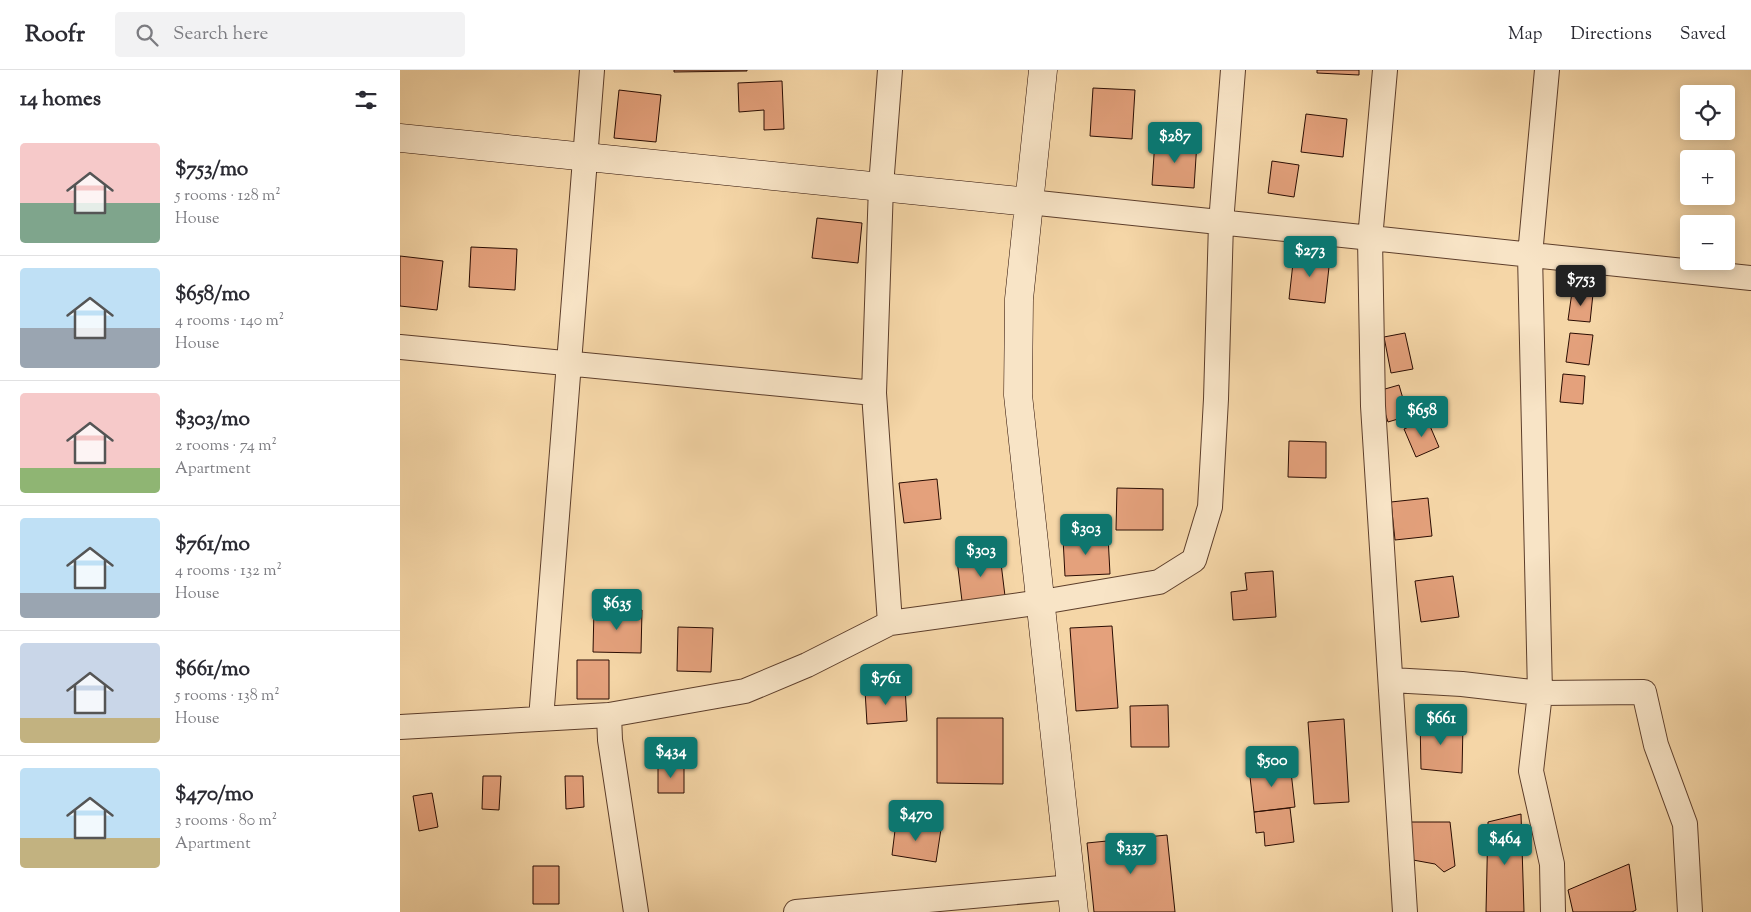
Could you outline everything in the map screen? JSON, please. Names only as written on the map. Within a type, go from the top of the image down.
[{"type":"street","points":[[541,719],[592,70]]},
{"type":"street","points":[[890,70],[881,186],[874,393],[890,624]]},
{"type":"street","points":[[796,912],[1073,900],[1018,395],[1019,299],[1043,70]]},
{"type":"street","points":[[400,727],[609,715],[745,692],[807,665],[890,624],[1042,602],[1159,582],[1194,560],[1210,507],[1216,399],[1221,223],[1233,70]]},
{"type":"street","points":[[1385,70],[1370,239],[1373,406],[1406,912]]},
{"type":"street","points":[[1548,70],[1530,255],[1540,693],[1531,771],[1552,864],[1553,912]]},
{"type":"street","points":[[400,138],[881,186],[1751,278]]},
{"type":"street","points":[[400,347],[874,393]]},
{"type":"street","points":[[1391,680],[1462,684],[1540,693],[1644,692],[1656,745],[1685,824],[1690,912]]},
{"type":"street","points":[[609,715],[610,740],[636,912]]},
{"type":"building","points":[[674,70],[747,70],[747,71],[674,72]]},
{"type":"building","points":[[1317,70],[1359,70],[1359,75],[1317,73]]},
{"type":"building","points":[[782,81],[784,129],[764,130],[764,110],[739,112],[738,83]]},
{"type":"building","points":[[1093,88],[1135,90],[1132,139],[1090,136]]},
{"type":"building","points":[[619,90],[661,95],[656,142],[614,138]]},
{"type":"building","points":[[1306,114],[1347,119],[1343,157],[1301,152]]},
{"type":"building","points":[[1155,140],[1197,142],[1194,188],[1152,185]]},
{"type":"building","points":[[1272,161],[1299,165],[1294,197],[1268,193]]},
{"type":"building","points":[[817,218],[862,223],[858,263],[812,258]]},
{"type":"building","points":[[471,247],[517,249],[515,290],[469,287]]},
{"type":"building","points":[[1294,254],[1330,258],[1325,303],[1289,299]]},
{"type":"building","points":[[400,256],[443,261],[437,310],[400,306]]},
{"type":"building","points":[[1572,292],[1593,294],[1590,322],[1568,320]]},
{"type":"building","points":[[1405,333],[1413,369],[1391,373],[1384,337]]},
{"type":"building","points":[[1570,333],[1593,335],[1589,365],[1566,362]]},
{"type":"building","points":[[1563,374],[1585,376],[1583,404],[1560,402]]},
{"type":"building","points":[[1399,385],[1408,416],[1388,422],[1378,391]]},
{"type":"building","points":[[1427,419],[1439,447],[1416,457],[1404,429]]},
{"type":"building","points":[[1289,441],[1326,442],[1326,478],[1288,477]]},
{"type":"building","points":[[937,479],[941,519],[904,523],[899,483]]},
{"type":"building","points":[[1117,488],[1163,489],[1163,530],[1116,530]]},
{"type":"building","points":[[1428,498],[1432,536],[1395,540],[1391,502]]},
{"type":"building","points":[[1108,536],[1110,574],[1065,576],[1063,538]]},
{"type":"building","points":[[1000,555],[1005,596],[962,601],[957,560]]},
{"type":"building","points":[[1273,571],[1276,617],[1233,620],[1231,592],[1247,590],[1245,573]]},
{"type":"building","points":[[1453,576],[1459,617],[1421,622],[1415,581]]},
{"type":"building","points":[[594,608],[642,610],[641,653],[593,652]]},
{"type":"building","points":[[1112,626],[1118,708],[1076,711],[1070,628]]},
{"type":"building","points":[[678,627],[713,628],[711,672],[677,671]]},
{"type":"building","points":[[577,660],[609,660],[609,699],[577,699]]},
{"type":"building","points":[[905,687],[907,721],[867,724],[865,690]]},
{"type":"building","points":[[1168,705],[1169,747],[1131,747],[1130,706]]},
{"type":"building","points":[[937,718],[1003,718],[1003,784],[937,783]]},
{"type":"building","points":[[1420,718],[1463,723],[1462,773],[1421,769]]},
{"type":"building","points":[[1344,719],[1349,802],[1314,804],[1308,722]]},
{"type":"building","points":[[1290,763],[1295,807],[1254,812],[1249,768]]},
{"type":"building","points":[[658,765],[684,765],[684,793],[658,793]]},
{"type":"building","points":[[483,776],[501,776],[499,810],[482,809]]},
{"type":"building","points":[[565,776],[583,776],[584,807],[566,809]]},
{"type":"building","points":[[432,793],[438,827],[419,831],[413,796]]},
{"type":"building","points":[[1290,808],[1294,842],[1265,846],[1264,832],[1256,833],[1254,812]]},
{"type":"building","points":[[1521,814],[1524,912],[1486,912],[1488,822]]},
{"type":"building","points":[[896,822],[941,829],[936,862],[892,855]]},
{"type":"building","points":[[1411,822],[1450,822],[1455,866],[1444,872],[1435,864],[1413,860]]},
{"type":"building","points":[[1167,835],[1175,912],[1094,912],[1087,843]]},
{"type":"building","points":[[1629,864],[1636,910],[1632,912],[1573,912],[1568,890]]},
{"type":"building","points":[[533,866],[559,866],[559,904],[533,904]]}]
